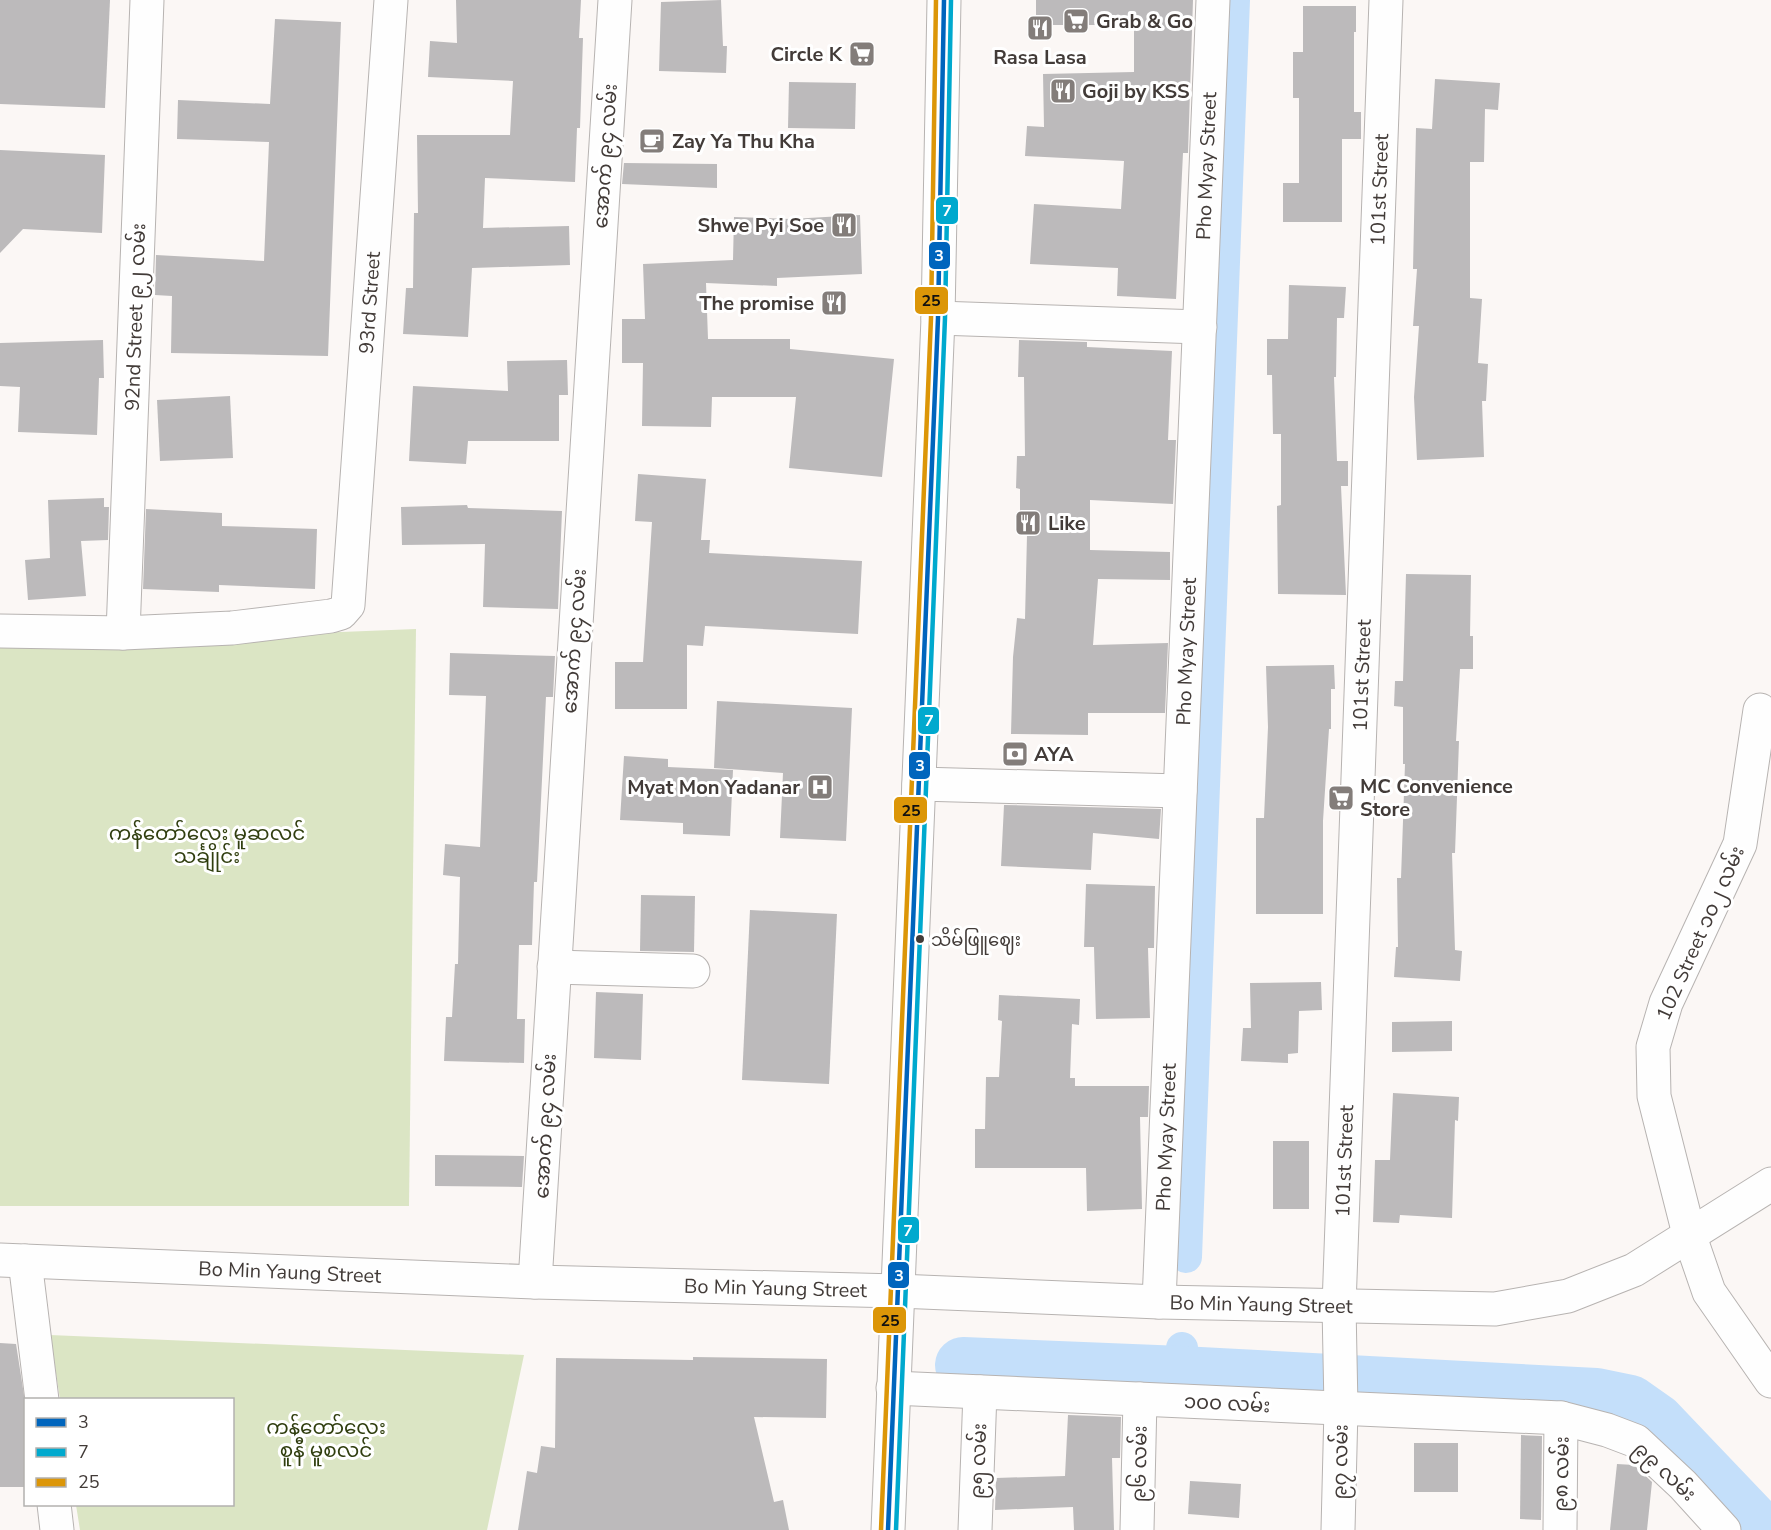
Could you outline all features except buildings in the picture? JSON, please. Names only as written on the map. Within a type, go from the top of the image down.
[{"type":"street","name":"92nd Street ၉၂ လမ်း","points":[[123,633],[147,0]]},
{"type":"street","name":"93rd Street","points":[[123,633],[232,628],[331,616],[341,613],[348,605],[391,0]]},
{"type":"street","name":"အောက် ၉၄ လမ်း","points":[[535,1282],[615,0]]},
{"type":"street","points":[[888,1530],[938,318],[944,0]]},
{"type":"street","name":"Pho Myay Street","points":[[1159,1302],[1214,0]]},
{"type":"street","name":"101st Street","points":[[1340,1350],[1339,1306],[1386,0]]},
{"type":"street","points":[[938,318],[1200,327]]},
{"type":"street","points":[[0,631],[123,633]]},
{"type":"street","name":"102 Street ၁၀၂ လမ်း","points":[[1760,710],[1740,844],[1666,1003],[1653,1047],[1654,1096],[1689,1234],[1709,1292],[1771,1381]]},
{"type":"street","points":[[919,784],[1180,791]]},
{"type":"street","points":[[554,967],[693,971]]},
{"type":"street","name":"Bo Min Yaung Street","points":[[13,1261],[288,1270],[535,1282],[898,1291],[1159,1302],[1496,1309],[1568,1296],[1634,1270],[1771,1184]]},
{"type":"street","points":[[13,1261],[42,1398]]},
{"type":"street","name":"၉၇ လမ်း","points":[[1338,1530],[1340,1350]]},
{"type":"street","name":"၁၀၀ လမ်း","points":[[893,1388],[1140,1399],[1341,1401],[1561,1418]]},
{"type":"street","name":"၉၅ လမ်း","points":[[975,1530],[981,1392]]},
{"type":"street","name":"၉၆ လမ်း","points":[[1137,1530],[1140,1399]]},
{"type":"street","name":"၉၈ လမ်း","points":[[1560,1530],[1561,1418]]},
{"type":"street","name":"၉၉ လမ်း","points":[[1561,1418],[1607,1430],[1636,1441],[1683,1485],[1724,1530]]},
{"type":"street","points":[[54,1506],[57,1530]]},
{"type":"green space","name":"ကန်တော်လေး မူဆလင် သင်္ချိုင်း","points":[[416,629],[409,1206],[0,1206],[0,646]]},
{"type":"green space","name":"ကန်တော်လေး စူနီ မူစလင်","points":[[50,1335],[524,1355],[487,1530],[80,1530],[76,1506],[234,1506],[234,1398],[60,1398]]},
{"type":"waterway","points":[[1186,1257],[1234,0]]},
{"type":"waterway","points":[[1181,1374],[1182,1348]]},
{"type":"waterway","points":[[963,1365],[1596,1396],[1630,1403],[1657,1422],[1760,1530]]},
{"type":"transit line","name":"25","points":[[881,1530],[931,318],[936,0]]},
{"type":"transit line","name":"3","points":[[888,1530],[938,318],[944,0]]},
{"type":"transit line","name":"7","points":[[896,1530],[945,318],[951,0]]},
{"type":"place","name":"Grab & Go","points":[[1076,21]]},
{"type":"place","name":"Rasa Lasa","points":[[1040,28]]},
{"type":"place","name":"Circle K","points":[[862,54]]},
{"type":"place","name":"Goji by KSS","points":[[1063,91]]},
{"type":"place","name":"Zay Ya Thu Kha","points":[[652,141]]},
{"type":"place","name":"Shwe Pyi Soe","points":[[844,225]]},
{"type":"place","name":"The promise","points":[[834,303]]},
{"type":"place","name":"Like","points":[[1028,523]]},
{"type":"place","name":"AYA","points":[[1015,754]]},
{"type":"place","name":"Myat Mon Yadanar","points":[[820,787]]},
{"type":"place","name":"MC Convenience Store","points":[[1341,798]]},
{"type":"place","name":"သိမ်ဖြူဈေး","points":[[920,939]]}]
